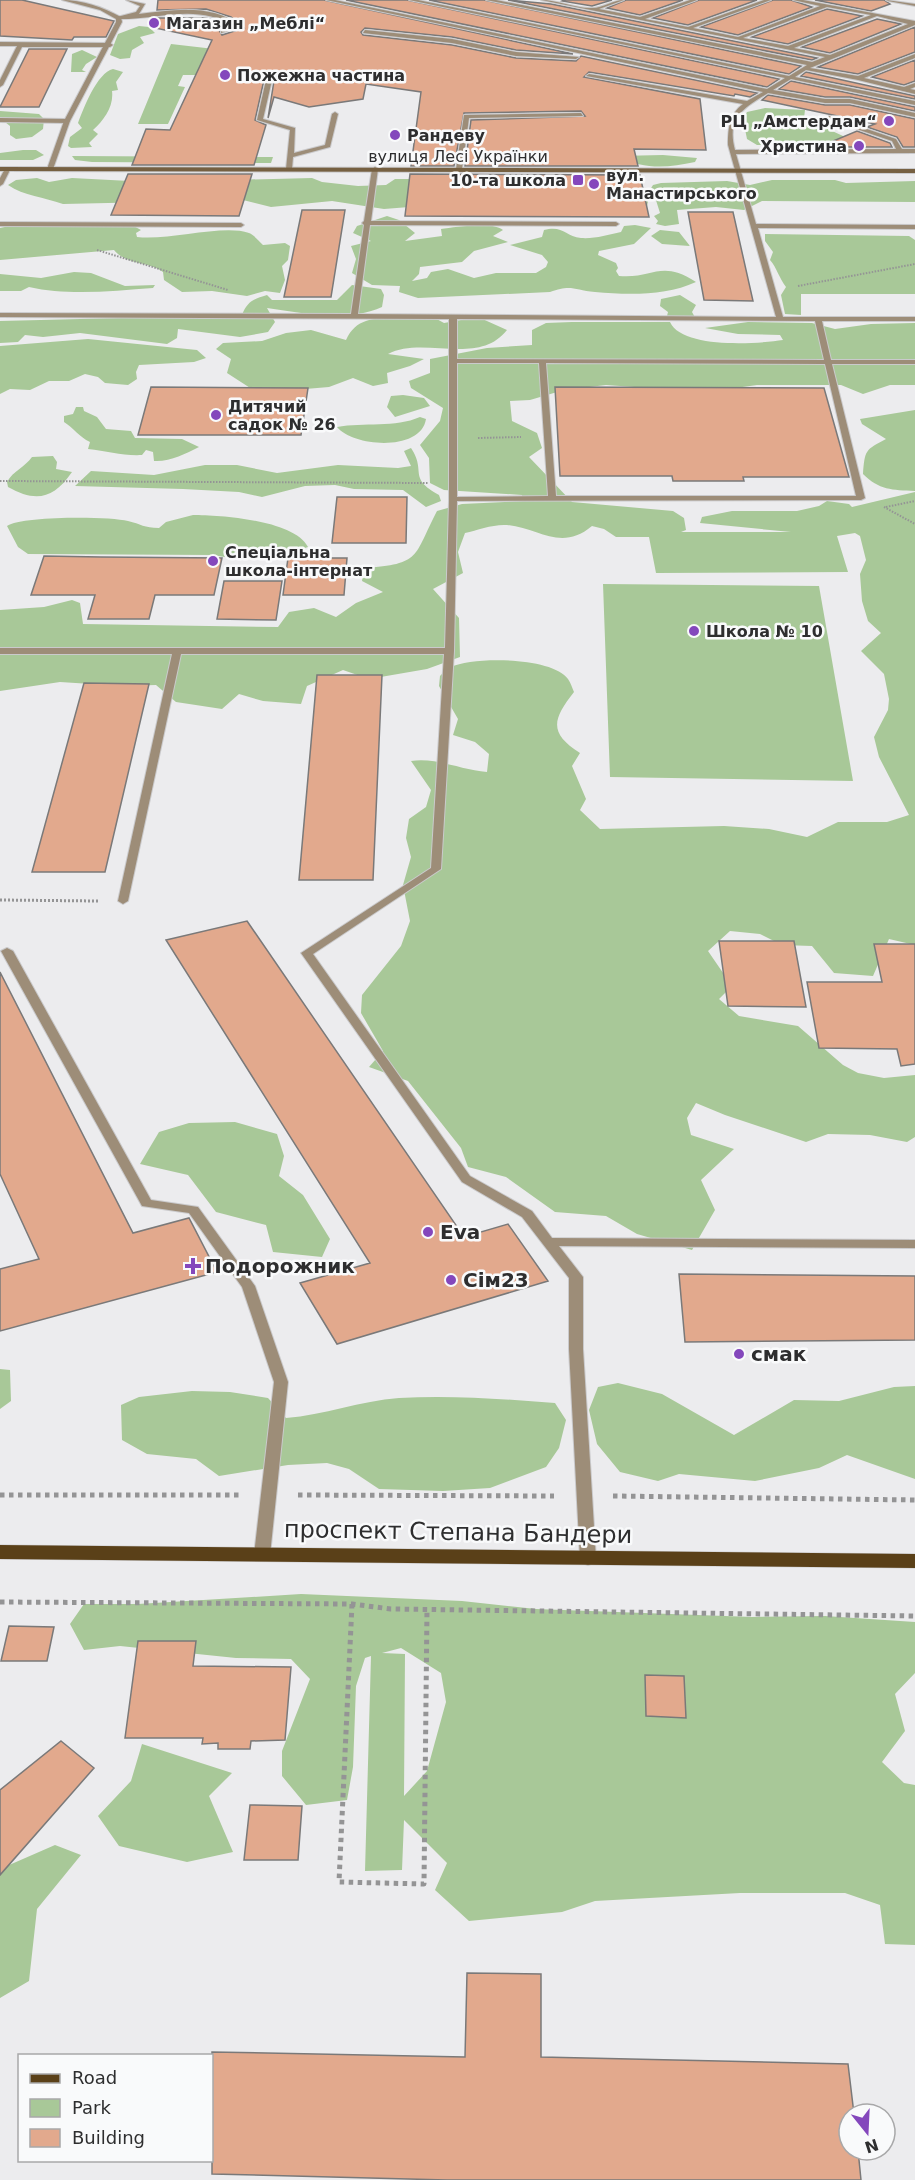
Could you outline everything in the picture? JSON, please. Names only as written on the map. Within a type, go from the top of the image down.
[{"type":"main road","name":"вулиця Лесі Українки","points":[[0,168],[915,171]]},
{"type":"main road","name":"проспект Степана Бандери","points":[[0,1552],[915,1562]]},
{"type":"street","points":[[64,0],[102,9],[119,18],[196,8],[227,15],[239,27],[223,32]]},
{"type":"street","points":[[119,18],[138,13],[143,5],[128,0]]},
{"type":"street","points":[[328,0],[767,91],[825,102],[850,101],[915,115]]},
{"type":"street","points":[[411,0],[915,103]]},
{"type":"street","points":[[488,0],[812,64]]},
{"type":"street","points":[[548,0],[830,56]]},
{"type":"street","points":[[593,10],[622,0]]},
{"type":"street","points":[[640,18],[695,0]]},
{"type":"street","points":[[688,28],[769,0]]},
{"type":"street","points":[[795,0],[913,23]]},
{"type":"street","points":[[888,0],[915,5]]},
{"type":"street","points":[[738,38],[826,5]]},
{"type":"street","points":[[788,48],[877,15]]},
{"type":"street","points":[[50,169],[67,121],[110,45],[118,28],[119,18]]},
{"type":"street","points":[[780,319],[774,289],[733,152],[731,126],[738,110],[812,64],[913,23]]},
{"type":"street","points":[[365,32],[452,41],[516,54],[572,56],[759,96]]},
{"type":"street","points":[[0,45],[110,45]]},
{"type":"street","points":[[0,86],[20,45]]},
{"type":"street","points":[[858,78],[915,56]]},
{"type":"street","points":[[807,69],[858,78],[915,92]]},
{"type":"street","points":[[589,76],[748,103]]},
{"type":"street","points":[[269,80],[261,120],[293,129],[289,169]]},
{"type":"street","points":[[904,89],[915,85]]},
{"type":"street","points":[[291,156],[328,146],[335,114]]},
{"type":"street","points":[[459,170],[466,116],[581,115]]},
{"type":"street","points":[[830,118],[894,140],[900,151]]},
{"type":"street","points":[[0,120],[67,121]]},
{"type":"street","points":[[733,152],[915,151]]},
{"type":"street","points":[[0,184],[8,168]]},
{"type":"street","points":[[354,316],[365,223],[375,169]]},
{"type":"street","points":[[365,223],[616,224]]},
{"type":"street","points":[[0,224],[241,225]]},
{"type":"street","points":[[755,226],[915,227]]},
{"type":"street","points":[[0,315],[915,319]]},
{"type":"street","points":[[453,317],[453,499],[449,651],[436,869],[307,953],[466,1179],[527,1214],[576,1277],[576,1348],[588,1559]]},
{"type":"street","points":[[453,499],[861,498],[818,319]]},
{"type":"street","points":[[453,361],[915,362]]},
{"type":"street","points":[[542,361],[552,499]]},
{"type":"street","points":[[0,651],[449,651]]},
{"type":"street","points":[[123,901],[177,651]]},
{"type":"street","points":[[7,951],[147,1203],[194,1210],[248,1286],[281,1382],[262,1555]]},
{"type":"street","points":[[549,1242],[915,1244]]},
{"type":"path","points":[[90,248],[237,292]]},
{"type":"path","points":[[774,289],[915,264]]},
{"type":"path","points":[[453,438],[548,438]]},
{"type":"path","points":[[0,481],[453,483]]},
{"type":"path","points":[[861,498],[915,524]]},
{"type":"path","points":[[885,508],[915,501]]},
{"type":"path","points":[[0,900],[123,901]]},
{"type":"path","points":[[0,1495],[584,1496],[915,1500]]},
{"type":"path","points":[[0,1602],[352,1604],[391,1609],[915,1616]]},
{"type":"path","points":[[352,1604],[339,1882],[424,1884],[428,1609]]},
{"type":"green space","points":[[139,26],[149,27],[155,33],[140,37],[144,43],[132,50],[130,58],[120,59],[110,55],[118,34]]},
{"type":"green space","points":[[171,44],[223,50],[213,75],[183,75],[178,86],[185,87],[168,124],[138,124]]},
{"type":"green space","points":[[82,50],[97,57],[86,64],[82,70],[86,72],[71,72],[72,54]]},
{"type":"green space","points":[[113,69],[123,72],[116,82],[118,90],[112,91],[107,112],[93,130],[98,134],[89,143],[92,147],[71,148],[68,146],[70,137],[82,128],[78,123],[96,84]]},
{"type":"green space","points":[[765,108],[805,110],[804,118],[843,136],[869,143],[839,146],[757,145],[747,139],[743,119],[747,112]]},
{"type":"green space","points":[[0,111],[39,114],[44,119],[43,129],[32,137],[16,139],[10,135],[10,126],[0,118]]},
{"type":"green space","points":[[36,150],[44,155],[33,160],[0,160],[0,153]]},
{"type":"green space","points":[[663,155],[697,158],[695,162],[675,166],[646,166],[618,156]]},
{"type":"green space","points":[[72,156],[273,157],[271,163],[92,162],[75,160]]},
{"type":"green space","points":[[37,178],[49,182],[72,178],[149,182],[312,178],[322,182],[358,186],[386,185],[395,179],[431,179],[649,197],[647,206],[422,206],[384,209],[332,201],[271,207],[243,200],[63,204],[27,194],[8,185],[16,180]]},
{"type":"green space","points":[[772,180],[835,180],[846,183],[915,181],[915,202],[762,201],[744,210],[716,207],[677,210],[679,224],[665,226],[656,224],[658,221],[654,216],[660,213],[655,197],[648,193],[653,185],[661,183],[727,181],[750,185]]},
{"type":"green space","points":[[387,216],[399,220],[415,233],[405,241],[442,236],[441,229],[482,225],[503,230],[493,236],[508,242],[474,251],[462,262],[420,267],[419,274],[412,281],[427,278],[431,272],[448,269],[474,278],[496,273],[536,273],[546,267],[548,262],[542,255],[510,245],[542,237],[544,230],[550,229],[586,238],[621,232],[624,226],[635,225],[651,228],[634,244],[599,251],[598,255],[616,263],[619,276],[665,271],[684,275],[696,282],[672,290],[634,294],[568,288],[550,292],[418,298],[399,292],[400,286],[372,285],[352,273],[356,259],[351,246],[371,241],[353,233],[357,226]]},
{"type":"green space","points":[[128,223],[141,230],[136,233],[137,237],[164,237],[225,230],[249,233],[263,245],[285,243],[290,246],[288,260],[282,266],[285,280],[280,293],[265,291],[247,296],[212,291],[182,292],[164,280],[163,272],[131,261],[114,250],[0,260],[0,228],[19,224]]},
{"type":"green space","points":[[660,230],[679,232],[690,246],[662,244],[651,236]]},
{"type":"green space","points":[[765,234],[909,236],[915,240],[915,294],[801,294],[801,315],[785,314],[781,295],[786,287],[770,260],[773,252],[765,241]]},
{"type":"green space","points":[[74,272],[91,273],[125,286],[155,285],[153,288],[91,292],[29,287],[21,291],[0,291],[0,274],[41,278]]},
{"type":"green space","points":[[352,285],[381,289],[384,295],[382,307],[369,312],[340,316],[267,308],[275,322],[268,332],[240,337],[178,329],[177,338],[167,344],[80,333],[43,337],[25,335],[18,342],[0,343],[0,321],[242,315],[251,302],[267,295],[272,300],[337,300]]},
{"type":"green space","points":[[680,295],[696,305],[692,312],[697,321],[666,320],[668,312],[660,306],[661,299]]},
{"type":"green space","points":[[395,317],[433,317],[444,323],[478,317],[507,330],[495,341],[481,347],[466,349],[417,347],[388,354],[424,359],[387,373],[388,383],[373,386],[353,378],[329,387],[258,393],[227,373],[231,359],[216,349],[223,343],[262,341],[286,333],[311,330],[346,340],[355,327],[366,321]]},
{"type":"green space","points":[[670,322],[677,331],[689,337],[721,343],[783,340],[780,335],[738,334],[705,328],[748,322],[812,323],[835,329],[871,324],[915,323],[915,385],[890,385],[863,394],[841,385],[757,385],[706,392],[606,385],[564,390],[530,400],[510,401],[512,421],[537,433],[542,448],[529,457],[572,502],[673,511],[684,518],[686,530],[681,532],[791,532],[700,523],[702,517],[732,511],[797,511],[819,506],[827,501],[849,504],[852,507],[915,492],[915,945],[889,939],[873,976],[834,973],[812,946],[782,945],[760,934],[730,931],[708,951],[732,986],[719,999],[739,1016],[798,1026],[843,1065],[858,1073],[884,1078],[915,1075],[915,1137],[907,1142],[870,1135],[828,1134],[806,1142],[696,1103],[687,1118],[691,1135],[734,1149],[701,1180],[715,1210],[692,1250],[637,1234],[606,1216],[555,1212],[506,1177],[468,1167],[461,1148],[408,1081],[369,1067],[383,1051],[361,1013],[362,995],[401,946],[410,921],[403,885],[411,857],[406,838],[409,819],[426,807],[431,790],[411,761],[439,762],[487,772],[489,754],[475,742],[453,735],[458,719],[439,686],[440,676],[450,668],[462,663],[512,661],[546,666],[560,672],[570,682],[574,692],[561,711],[557,726],[563,739],[580,753],[572,766],[586,799],[580,810],[600,829],[724,826],[769,829],[807,837],[838,822],[887,822],[909,815],[879,757],[874,737],[888,710],[889,699],[884,674],[861,651],[881,633],[868,621],[862,601],[860,574],[866,560],[860,536],[855,533],[837,536],[848,572],[656,573],[649,537],[616,537],[604,529],[592,526],[581,534],[560,538],[519,527],[491,526],[465,533],[458,552],[463,573],[433,589],[459,618],[460,657],[427,669],[369,679],[343,670],[307,686],[301,704],[263,701],[239,694],[222,709],[176,702],[156,685],[122,686],[60,682],[0,691],[0,610],[44,607],[72,600],[80,603],[83,624],[278,627],[289,612],[314,608],[336,617],[356,603],[383,592],[362,581],[364,568],[396,564],[413,555],[419,548],[437,511],[462,504],[523,501],[522,495],[444,490],[430,483],[429,458],[420,445],[440,421],[443,408],[411,388],[409,381],[430,373],[430,359],[487,348],[532,345],[532,330],[546,323]]},
{"type":"green space","points":[[88,339],[197,350],[206,358],[194,362],[139,365],[136,372],[137,379],[128,385],[105,383],[98,377],[85,374],[69,381],[49,381],[30,390],[10,389],[0,394],[0,346]]},
{"type":"green space","points":[[391,396],[424,398],[430,406],[395,417],[387,407]]},
{"type":"green space","points":[[76,407],[83,407],[84,411],[97,417],[106,429],[131,431],[135,438],[182,439],[199,447],[177,457],[160,461],[154,461],[153,452],[146,450],[142,455],[135,455],[88,449],[90,442],[64,422],[64,416],[73,414]]},
{"type":"green space","points":[[915,410],[915,491],[880,486],[863,474],[864,460],[870,449],[886,439],[862,424],[860,419]]},
{"type":"green space","points":[[420,417],[426,419],[421,430],[412,437],[386,443],[357,439],[345,434],[337,427],[390,424]]},
{"type":"green space","points":[[411,448],[418,463],[420,479],[429,489],[439,495],[441,501],[426,507],[403,490],[354,489],[335,485],[305,486],[262,497],[239,492],[75,486],[91,471],[154,475],[205,465],[237,465],[277,473],[338,465],[398,468],[411,466],[404,451]]},
{"type":"green space","points":[[53,456],[57,462],[56,469],[72,472],[51,493],[43,496],[27,495],[8,487],[7,482],[10,478],[32,457]]},
{"type":"green space","points":[[193,515],[238,518],[273,525],[300,538],[308,547],[284,554],[249,558],[213,555],[28,554],[18,547],[7,526],[29,520],[85,518],[118,519],[146,527],[159,528],[166,522]]},
{"type":"green space","points":[[603,584],[819,586],[853,781],[610,777]]},
{"type":"green space","points":[[235,1122],[277,1134],[284,1156],[279,1176],[303,1195],[330,1239],[322,1257],[273,1252],[266,1225],[216,1212],[188,1175],[140,1164],[159,1132],[189,1123]]},
{"type":"green space","points":[[0,1369],[10,1370],[11,1401],[0,1409]]},
{"type":"green space","points":[[618,1383],[662,1394],[734,1435],[794,1400],[839,1401],[894,1387],[915,1386],[915,1479],[847,1455],[819,1468],[755,1481],[679,1474],[658,1481],[620,1472],[597,1444],[589,1410],[598,1387]]},
{"type":"green space","points":[[192,1391],[230,1392],[268,1398],[286,1418],[399,1398],[438,1397],[555,1403],[566,1420],[559,1448],[546,1467],[490,1488],[443,1491],[379,1489],[349,1469],[327,1463],[288,1465],[219,1476],[196,1459],[147,1454],[122,1440],[121,1405],[139,1397]]},
{"type":"green space","points":[[301,1594],[462,1601],[536,1609],[752,1617],[825,1616],[915,1622],[915,1673],[895,1694],[905,1731],[882,1762],[904,1783],[915,1785],[915,1945],[885,1944],[880,1905],[845,1893],[740,1893],[595,1901],[562,1912],[469,1921],[435,1890],[447,1863],[404,1820],[402,1870],[365,1871],[371,1656],[365,1658],[356,1686],[353,1767],[347,1800],[306,1805],[282,1776],[282,1751],[310,1679],[291,1659],[236,1658],[120,1646],[84,1650],[70,1624],[84,1604],[138,1604]],"holes":[[[401,1648],[441,1673],[446,1702],[427,1771],[404,1796],[405,1654],[382,1653]]]},
{"type":"green space","points":[[142,1744],[232,1773],[209,1796],[233,1852],[187,1862],[119,1846],[98,1816],[131,1781]]},
{"type":"green space","points":[[55,1845],[81,1855],[37,1909],[29,1981],[0,1998],[0,1869]]},
{"type":"building","points":[[0,0],[22,0],[114,21],[106,37],[74,37],[72,40],[0,36]]},
{"type":"building","points":[[158,0],[324,0],[573,54],[516,50],[452,37],[365,28],[361,32],[363,35],[452,45],[516,58],[576,61],[581,56],[757,93],[750,97],[735,94],[734,96],[589,72],[584,77],[700,99],[706,150],[634,149],[638,166],[465,166],[471,120],[585,116],[581,111],[464,113],[454,166],[411,166],[421,92],[366,84],[363,99],[309,107],[274,97],[268,118],[274,81],[268,76],[264,80],[255,120],[266,125],[254,165],[132,165],[146,129],[170,130],[212,40],[155,28],[156,18],[206,18],[229,26],[219,30],[222,35],[244,28],[231,17],[206,9],[157,10]]},
{"type":"building","points":[[346,0],[407,0],[779,79],[767,87]]},
{"type":"building","points":[[429,0],[484,0],[801,66],[789,74]]},
{"type":"building","points":[[508,0],[551,4],[817,58],[812,60]]},
{"type":"building","points":[[612,0],[592,6],[562,1]]},
{"type":"building","points":[[626,0],[683,0],[640,15],[607,8]]},
{"type":"building","points":[[699,0],[757,0],[688,25],[653,18]]},
{"type":"building","points":[[773,0],[791,0],[812,7],[738,35],[701,27]]},
{"type":"building","points":[[815,0],[884,0],[890,4],[871,11]]},
{"type":"building","points":[[827,9],[862,16],[788,44],[752,37]]},
{"type":"building","points":[[877,19],[901,24],[830,53],[802,47]]},
{"type":"building","points":[[915,27],[915,52],[858,74],[818,67]]},
{"type":"building","points":[[29,49],[67,49],[39,107],[0,107]]},
{"type":"building","points":[[915,60],[915,81],[904,85],[872,77]]},
{"type":"building","points":[[806,72],[915,96],[915,99],[801,76]]},
{"type":"building","points":[[791,81],[915,107],[915,111],[850,97],[825,97],[779,89]]},
{"type":"building","points":[[768,95],[825,105],[850,105],[915,119],[915,147],[903,147],[897,137],[867,127],[875,124],[762,100]]},
{"type":"building","points":[[857,131],[890,143],[892,147],[819,147]]},
{"type":"building","points":[[128,174],[252,174],[239,216],[111,215]]},
{"type":"building","points":[[410,174],[640,175],[649,217],[405,216]]},
{"type":"building","points":[[302,210],[345,210],[331,297],[284,297]]},
{"type":"building","points":[[688,212],[733,212],[753,301],[704,300]]},
{"type":"building","points":[[151,387],[308,388],[301,435],[138,435]]},
{"type":"building","points":[[555,387],[824,388],[849,477],[743,477],[744,481],[673,481],[672,476],[560,476]]},
{"type":"building","points":[[337,497],[407,497],[406,543],[332,543]]},
{"type":"building","points":[[44,556],[222,558],[214,595],[155,595],[149,619],[88,619],[95,595],[31,595]]},
{"type":"building","points":[[288,558],[347,558],[344,595],[283,595]]},
{"type":"building","points":[[224,581],[282,581],[276,620],[217,619]]},
{"type":"building","points":[[317,675],[382,675],[373,880],[299,880]]},
{"type":"building","points":[[84,683],[149,684],[105,872],[32,872]]},
{"type":"building","points":[[247,921],[464,1237],[508,1224],[548,1281],[337,1344],[300,1283],[370,1263],[166,940]]},
{"type":"building","points":[[719,941],[794,941],[806,1007],[728,1006]]},
{"type":"building","points":[[874,944],[915,944],[915,1064],[901,1066],[897,1049],[819,1048],[807,982],[882,982]]},
{"type":"building","points":[[0,972],[133,1233],[189,1218],[217,1272],[0,1331],[0,1269],[39,1259],[0,1174]]},
{"type":"building","points":[[679,1274],[915,1276],[915,1340],[685,1342]]},
{"type":"building","points":[[9,1626],[54,1627],[47,1661],[1,1661]]},
{"type":"building","points":[[138,1641],[196,1641],[193,1666],[291,1667],[285,1740],[251,1741],[250,1749],[218,1749],[218,1743],[202,1744],[203,1738],[125,1738]]},
{"type":"building","points":[[645,1675],[684,1676],[686,1718],[646,1716]]},
{"type":"building","points":[[61,1741],[94,1768],[0,1875],[0,1790]]},
{"type":"building","points":[[250,1805],[302,1806],[298,1860],[244,1860]]},
{"type":"building","points":[[467,1973],[541,1974],[541,2057],[848,2064],[853,2102],[837,2102],[837,2162],[859,2162],[861,2180],[447,2180],[212,2174],[212,2052],[465,2057]]},
{"type":"place","name":"Магазин „Меблі“","points":[[154,23]]},
{"type":"place","name":"Пожежна частина","points":[[225,75]]},
{"type":"place","name":"РЦ „Амстердам“","points":[[889,121]]},
{"type":"place","name":"Рандеву","points":[[395,135]]},
{"type":"place","name":"Христина","points":[[859,146]]},
{"type":"place","name":"10-та школа","points":[[578,180]]},
{"type":"place","name":"вул. Манастирського","points":[[594,184]]},
{"type":"place","name":"Дитячий садок № 26","points":[[216,415]]},
{"type":"place","name":"Спеціальна школа-інтернат","points":[[213,561]]},
{"type":"place","name":"Школа № 10","points":[[694,631]]},
{"type":"place","name":"Eva","points":[[428,1232]]},
{"type":"place","name":"Подорожник","points":[[193,1266]]},
{"type":"place","name":"Сім23","points":[[451,1280]]},
{"type":"place","name":"смак","points":[[739,1354]]}]
